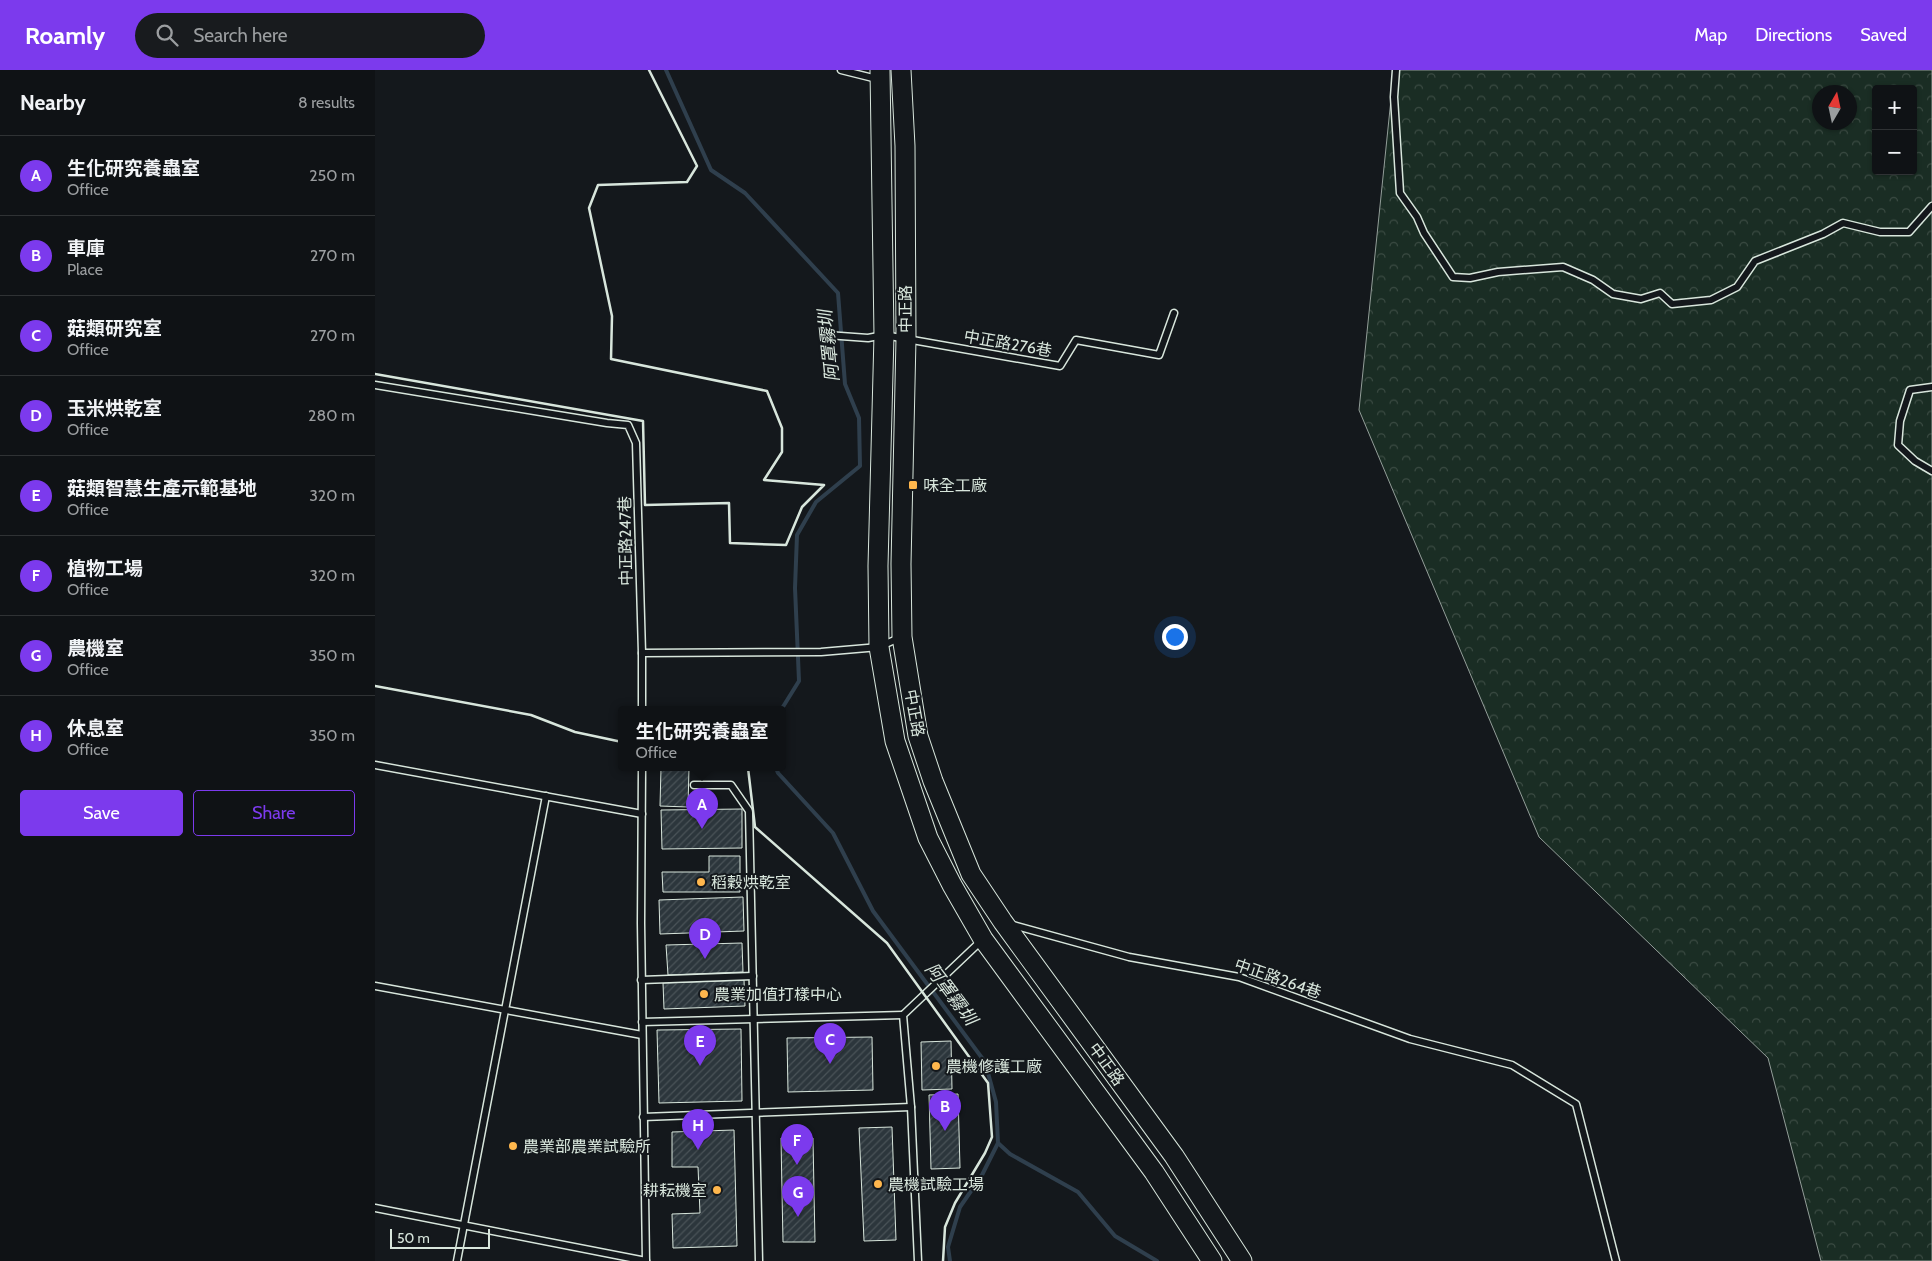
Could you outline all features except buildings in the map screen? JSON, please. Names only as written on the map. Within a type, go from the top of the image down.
[{"type":"main road","name":"中正路","points":[[901,70],[905,146],[902,637],[918,736],[933,781],[971,874],[1003,922],[1174,1156],[1242,1261]]},
{"type":"main road","name":"中正路","points":[[881,75],[876,337],[879,647],[895,742],[928,838],[983,939],[1154,1172],[1212,1261]]},
{"type":"lane","points":[[841,70],[881,75]]},
{"type":"lane","points":[[1396,70],[1395,98],[1399,193],[1417,217],[1423,233],[1453,278],[1470,278],[1498,272],[1563,267],[1593,280],[1613,294],[1641,299],[1660,293],[1672,304],[1711,300],[1737,287],[1755,261],[1823,234],[1843,223],[1880,232],[1909,232],[1932,206]]},
{"type":"lane","name":"中正路276巷","points":[[827,336],[905,339],[1060,366],[1076,340],[1159,355],[1174,313]]},
{"type":"lane","name":"中正路247巷","points":[[375,385],[607,423],[628,424],[636,443],[642,653]]},
{"type":"lane","points":[[1932,387],[1910,390],[1899,421],[1898,445],[1915,461],[1932,471]]},
{"type":"lane","points":[[642,706],[642,653],[821,652],[879,647],[902,637]]},
{"type":"lane","points":[[375,765],[642,814]]},
{"type":"lane","points":[[375,1208],[646,1261],[641,980],[642,771]]},
{"type":"lane","points":[[694,785],[731,785],[749,811],[759,1261]]},
{"type":"lane","points":[[457,1261],[546,796]]},
{"type":"lane","name":"中正路264巷","points":[[1003,922],[1129,956],[1239,977],[1410,1039],[1513,1064],[1576,1104],[1616,1261]]},
{"type":"lane","points":[[642,1022],[903,1015],[983,939]]},
{"type":"lane","points":[[641,980],[753,976]]},
{"type":"lane","points":[[375,986],[642,1036]]},
{"type":"lane","points":[[903,1015],[911,1107],[918,1261]]},
{"type":"lane","points":[[643,1117],[911,1107]]},
{"type":"green space","points":[[1394,70],[1932,70],[1932,1261],[1821,1261],[1768,1058],[1539,837],[1359,410]]},
{"type":"waterway","name":"阿罩霧圳","points":[[666,70],[711,170],[745,193],[838,293],[845,384],[859,418],[860,466],[816,502],[797,535],[795,588],[799,681],[783,706]]},
{"type":"waterway","name":"阿罩霧圳","points":[[777,771],[833,833],[873,911],[985,1062],[996,1102],[998,1143],[982,1175],[960,1207],[948,1247],[950,1261]]},
{"type":"waterway","points":[[998,1143],[1010,1154],[1078,1192],[1115,1236],[1157,1261]]},
{"type":"wall","points":[[375,374],[643,421],[645,505],[729,503],[730,543],[786,545],[802,507],[824,485],[764,480],[782,452],[782,428],[767,391],[611,359],[612,316],[589,208],[598,185],[687,182],[697,166],[649,70]]},
{"type":"wall","points":[[375,686],[531,715],[575,732],[618,741]]},
{"type":"wall","points":[[748,771],[755,827],[887,943],[988,1083],[992,1137],[985,1153],[955,1203],[945,1227],[943,1261]]},
{"type":"place","name":"味全工廠","points":[[913,485]]},
{"type":"place","name":"生化研究養蟲室","points":[[702,829]]},
{"type":"place","name":"稻穀烘乾室","points":[[701,882]]},
{"type":"place","name":"玉米烘乾室","points":[[705,959]]},
{"type":"place","name":"農業加值打樣中心","points":[[704,994]]},
{"type":"place","name":"菇類研究室","points":[[830,1064]]},
{"type":"place","name":"菇類智慧生產示範基地","points":[[700,1066]]},
{"type":"place","name":"農機修護工廠","points":[[936,1066]]},
{"type":"place","name":"車庫","points":[[945,1131]]},
{"type":"place","name":"農業部農業試驗所","points":[[513,1146]]},
{"type":"place","name":"休息室","points":[[698,1150]]},
{"type":"place","name":"植物工場","points":[[797,1165]]},
{"type":"place","name":"農機試驗工場","points":[[878,1184]]},
{"type":"place","name":"耕耘機室","points":[[717,1190]]},
{"type":"place","name":"農機室","points":[[798,1217]]}]
